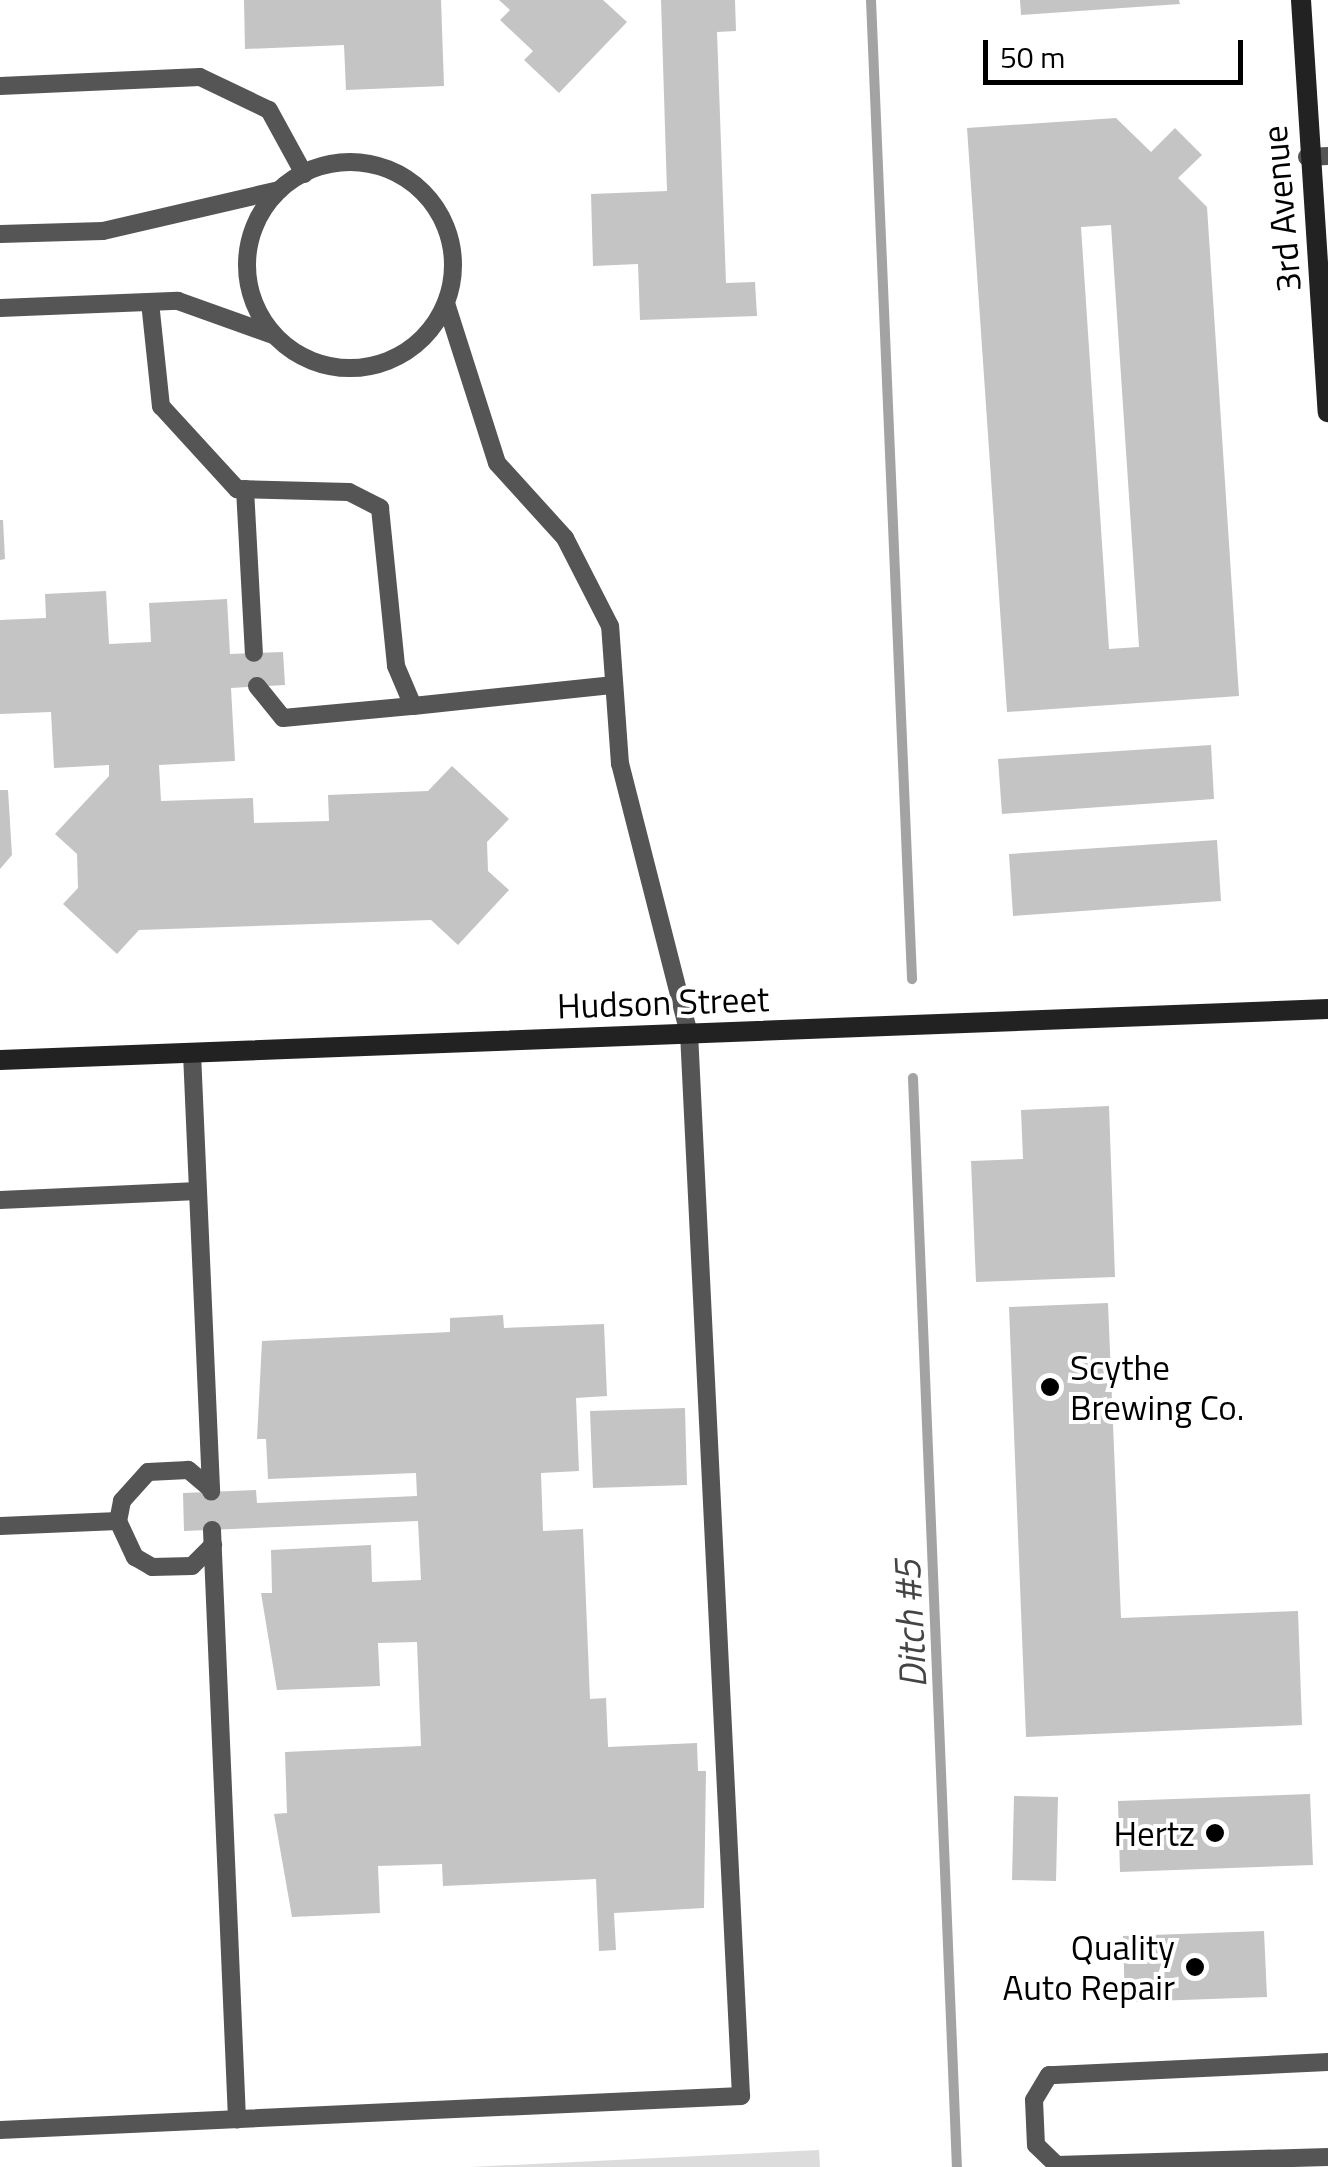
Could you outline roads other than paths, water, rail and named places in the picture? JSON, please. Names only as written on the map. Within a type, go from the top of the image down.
[{"type":"street","name":"3rd Avenue","points":[[1302,0],[1323,238],[1328,412]]},
{"type":"street","name":"Hudson Street","points":[[0,1060],[1328,1009]]},
{"type":"lane","points":[[0,86],[200,77],[270,110],[304,174]]},
{"type":"lane","points":[[0,234],[119,228],[280,189],[304,174],[366,163],[426,195],[453,257],[446,303],[497,463],[594,579],[610,626],[620,764],[690,1034],[742,2096],[0,2130]]},
{"type":"lane","points":[[274,336],[251,296],[248,250],[280,189]]},
{"type":"lane","points":[[0,308],[150,302],[210,306],[274,336],[312,362],[358,368],[402,355],[446,303]]},
{"type":"lane","points":[[150,302],[161,406],[192,447],[246,489],[350,492],[380,508],[396,666],[414,706]]},
{"type":"lane","points":[[246,489],[254,653]]},
{"type":"lane","points":[[257,686],[283,718],[300,720],[614,685]]},
{"type":"lane","points":[[192,1052],[211,1490],[188,1470],[148,1472],[122,1501],[118,1521],[135,1557],[152,1567],[192,1566],[213,1538],[237,2119]]},
{"type":"lane","points":[[0,1200],[198,1191]]},
{"type":"lane","points":[[0,1526],[118,1521]]},
{"type":"lane","points":[[1328,2062],[1049,2075],[1034,2100],[1040,2159],[1057,2165],[1328,2158]]},
{"type":"waterway","points":[[871,0],[912,979]]},
{"type":"waterway","name":"Ditch #5","points":[[913,1078],[957,2167]]},
{"type":"place","name":"Scythe Brewing Co.","points":[[1050,1387]]},
{"type":"place","name":"Hertz","points":[[1215,1833]]},
{"type":"place","name":"Quality Auto Repair","points":[[1195,1967]]}]
